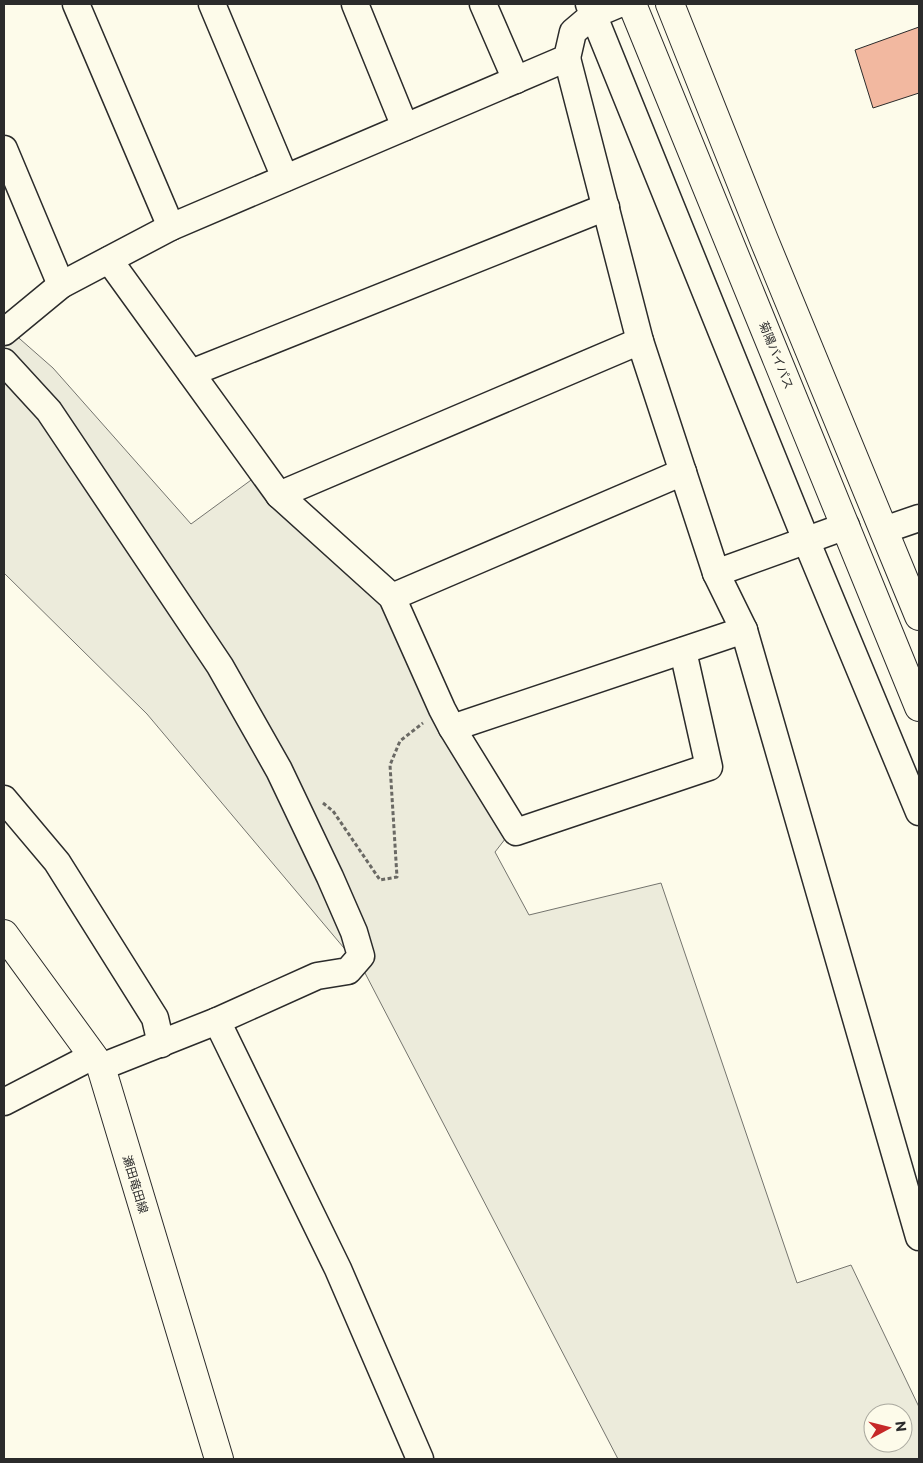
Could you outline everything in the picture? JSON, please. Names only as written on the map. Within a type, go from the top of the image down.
[{"type":"main road","name":"菊陽バイパス","points":[[632,4],[919,707]]},
{"type":"main road","points":[[670,4],[764,240],[919,616]]},
{"type":"main road","name":"瀬田竜田線","points":[[4,934],[97,1062],[218,1459]]},
{"type":"street","points":[[76,4],[171,227]]},
{"type":"street","points":[[212,4],[285,178]]},
{"type":"street","points":[[355,4],[405,127]]},
{"type":"street","points":[[483,4],[516,80]]},
{"type":"street","points":[[619,4],[591,9],[573,32],[566,58],[640,341],[716,574],[744,630],[919,1237]]},
{"type":"street","points":[[591,9],[806,540],[919,812]]},
{"type":"street","points":[[4,332],[61,285],[171,227],[566,58]]},
{"type":"street","points":[[4,149],[61,285]]},
{"type":"street","points":[[191,373],[606,208]]},
{"type":"street","points":[[109,260],[279,495],[392,596],[447,719],[516,832],[708,768],[683,652]]},
{"type":"street","points":[[279,495],[640,341]]},
{"type":"street","points":[[4,362],[49,411],[220,666],[279,770],[354,932],[360,956],[348,971],[317,976],[161,1044],[97,1062],[4,1102]]},
{"type":"street","points":[[392,596],[683,472]]},
{"type":"street","points":[[884,530],[919,518]]},
{"type":"street","points":[[716,574],[846,526]]},
{"type":"street","points":[[447,719],[683,652],[744,630]]},
{"type":"street","points":[[4,799],[57,862],[155,1018],[161,1044]]},
{"type":"street","points":[[217,1021],[338,1269],[420,1459]]},
{"type":"path","points":[[317,799],[333,811],[380,880],[397,877],[390,765],[400,741],[447,719]]},
{"type":"shaded area","points":[[4,325],[53,368],[191,524],[258,475],[385,601],[509,834],[495,852],[529,915],[661,883],[797,1283],[851,1265],[919,1407],[919,1459],[618,1459],[365,973],[147,714],[4,573]]},
{"type":"building","points":[[919,27],[919,93],[873,108],[855,50]]}]
